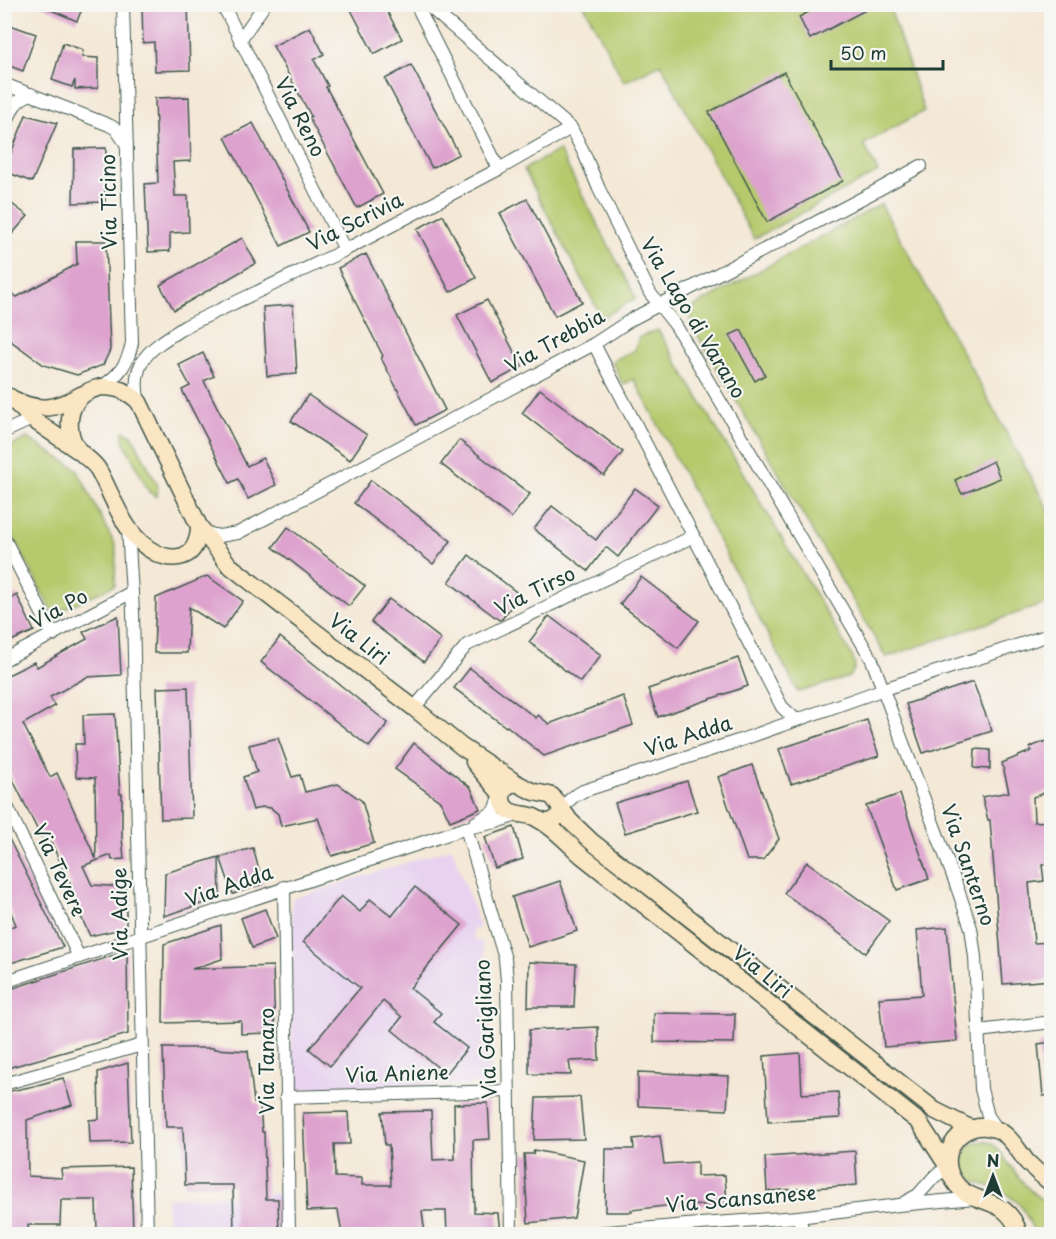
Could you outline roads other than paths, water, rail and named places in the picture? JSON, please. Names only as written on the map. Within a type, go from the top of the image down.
[{"type":"main road","points":[[7,395],[27,405],[46,408],[61,406],[90,390],[101,387],[121,389],[139,402]]},
{"type":"main road","points":[[81,453],[71,436],[70,427],[72,410],[82,394]]},
{"type":"main road","points":[[7,395],[32,419],[81,453]]},
{"type":"main road","name":"Via Liri","points":[[139,402],[201,529],[229,565]]},
{"type":"main road","name":"Via Liri","points":[[81,453],[99,470],[128,528],[140,543],[168,558],[204,556],[229,565],[462,747],[518,784],[533,792],[556,799],[570,821],[591,841],[934,1110],[970,1128]]},
{"type":"main road","points":[[181,557],[194,547],[201,529]]},
{"type":"main road","name":"Via Liri","points":[[462,747],[501,795],[508,810],[539,820],[919,1122],[948,1167]]},
{"type":"main road","points":[[501,795],[509,785],[518,784]]},
{"type":"main road","points":[[539,820],[551,822],[558,816],[561,808]]},
{"type":"main road","points":[[948,1167],[948,1158],[953,1144],[960,1134],[970,1128],[985,1127],[997,1129],[1052,1184]]},
{"type":"main road","name":"Via Scansanese","points":[[948,1167],[954,1181],[963,1191],[975,1198],[992,1203],[1006,1213],[1017,1227],[1019,1234]]},
{"type":"street","name":"Via Ticino","points":[[101,387],[116,377],[126,362],[132,343],[123,4]]},
{"type":"street","name":"Via Reno","points":[[216,4],[225,11],[345,250]]},
{"type":"street","points":[[240,40],[265,4]]},
{"type":"street","points":[[416,4],[499,169]]},
{"type":"street","name":"Via Lago di Varano","points":[[426,4],[571,128],[650,293],[676,326],[872,660],[884,689]]},
{"type":"street","points":[[4,84],[109,125],[116,129],[127,146]]},
{"type":"street","points":[[4,130],[12,108],[23,97],[31,94]]},
{"type":"street","name":"Via Scrivia","points":[[139,402],[137,374],[144,358],[155,346],[186,326],[345,250],[499,169],[571,128]]},
{"type":"street","name":"Via Trebbia","points":[[201,529],[219,536],[238,533],[594,344],[632,319],[921,166]]},
{"type":"street","points":[[132,333],[142,346],[155,346]]},
{"type":"street","points":[[594,344],[782,707],[796,720]]},
{"type":"street","points":[[4,432],[32,419]]},
{"type":"street","name":"Via Adige","points":[[128,528],[132,592],[147,1234]]},
{"type":"street","name":"Via Tirso","points":[[414,708],[466,645],[694,536]]},
{"type":"street","points":[[4,538],[53,635]]},
{"type":"street","name":"Via Po","points":[[4,660],[132,592]]},
{"type":"street","points":[[884,689],[1052,634]]},
{"type":"street","name":"Via Adda","points":[[561,808],[583,791],[738,741],[884,689]]},
{"type":"street","name":"Via Santerno","points":[[884,689],[971,928],[975,957],[981,1089],[988,1116],[997,1129]]},
{"type":"street","name":"Via Adda","points":[[466,828],[495,811],[501,795]]},
{"type":"street","name":"Via Tevere","points":[[4,800],[79,957]]},
{"type":"street","name":"Via Adda","points":[[4,982],[284,887],[466,828],[497,822],[519,814]]},
{"type":"street","name":"Via Garigliano","points":[[466,828],[504,959],[507,981],[511,1234]]},
{"type":"street","name":"Via Tanaro","points":[[284,887],[289,1234]]},
{"type":"street","points":[[979,1031],[1052,1022]]},
{"type":"street","points":[[4,1084],[142,1045]]},
{"type":"street","name":"Via Aniene","points":[[286,1097],[509,1091]]},
{"type":"street","name":"Via Scansanese","points":[[899,1204],[918,1195],[934,1177],[948,1167]]},
{"type":"street","name":"Via Scansanese","points":[[586,1234],[798,1217],[899,1204],[975,1198]]},
{"type":"street","points":[[798,1217],[805,1234]]}]
